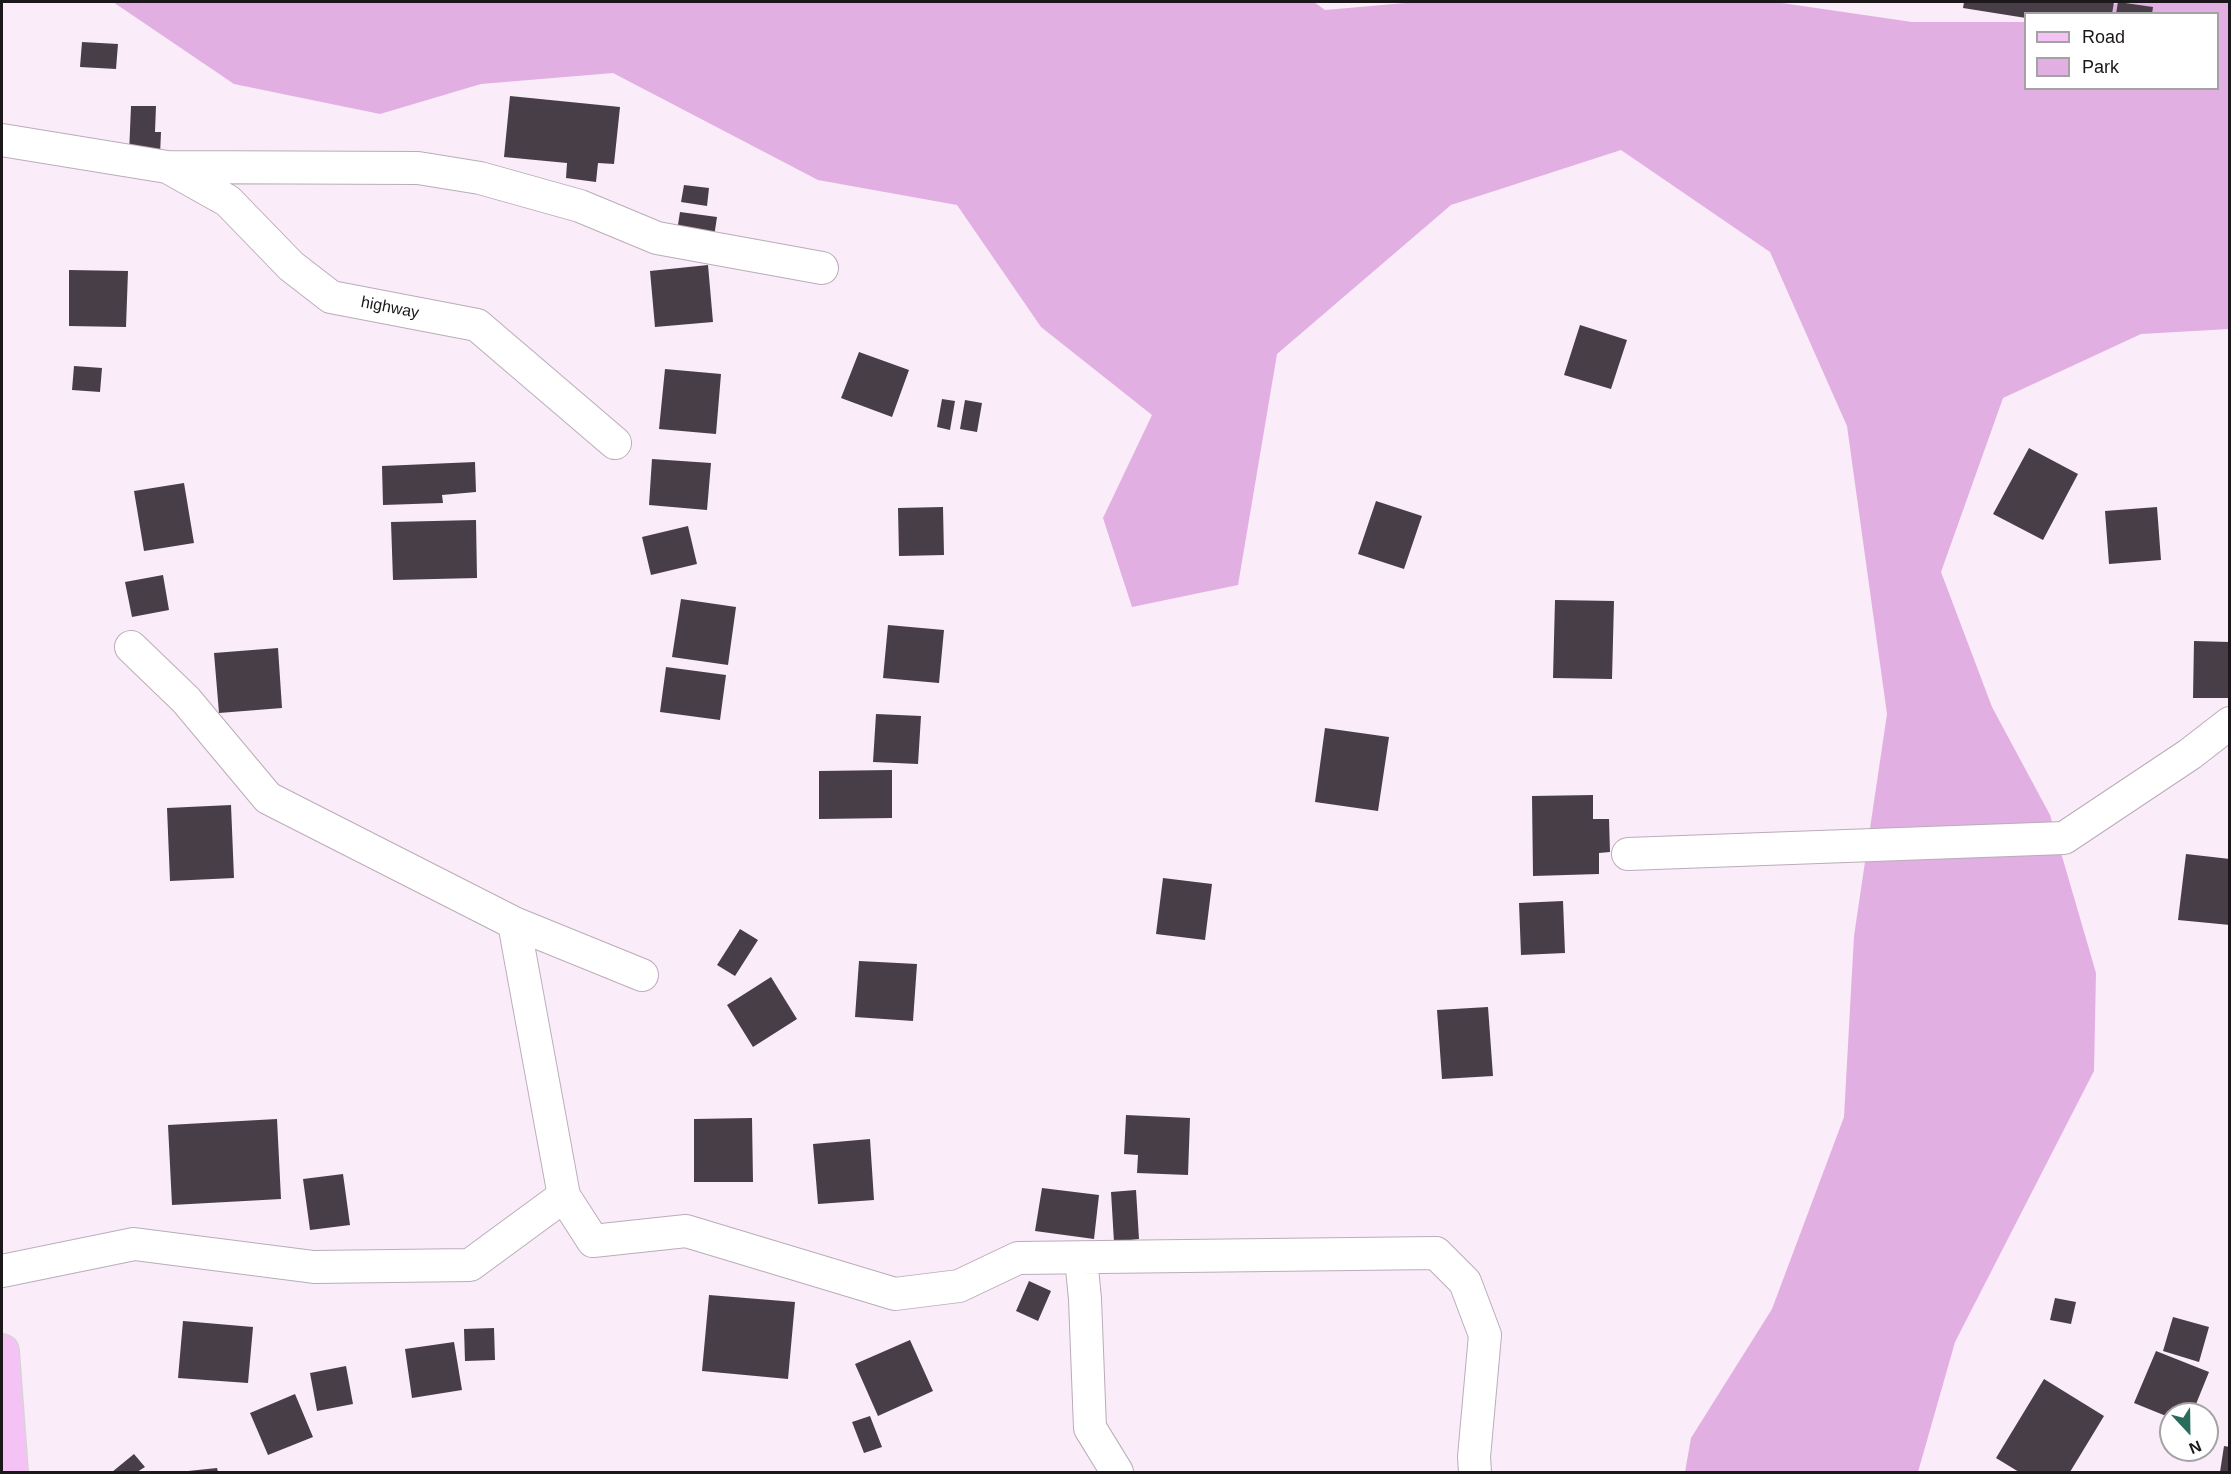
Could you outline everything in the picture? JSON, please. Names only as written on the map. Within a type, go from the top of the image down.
[{"type":"main road","points":[[2,1351],[11,1473]]},
{"type":"street","name":"highway","points":[[2,140],[167,167],[418,168],[480,178],[580,206],[657,238],[822,268]]},
{"type":"street","name":"highway","points":[[167,167],[228,201],[291,266],[331,297],[477,325],[615,443]]},
{"type":"street","points":[[131,647],[186,700],[268,798],[514,923],[642,975]]},
{"type":"street","points":[[1628,854],[2064,837],[2190,754],[2229,723]]},
{"type":"street","points":[[514,923],[564,1196],[593,1241],[686,1231],[895,1294],[959,1286],[1018,1258],[1436,1253],[1466,1282],[1485,1335],[1474,1457],[1475,1473]]},
{"type":"street","points":[[2,1270],[134,1244],[314,1267],[470,1265],[564,1196]]},
{"type":"street","points":[[1081,1258],[1085,1299],[1090,1428],[1117,1473]]},
{"type":"green space","points":[[113,2],[1314,2],[1325,10],[1417,2],[1775,2],[1912,22],[2024,22],[2024,90],[2219,90],[2219,12],[2089,12],[2121,2],[2229,2],[2229,329],[2141,334],[2003,398],[1941,572],[1992,707],[2050,815],[2096,973],[2094,1071],[1955,1342],[1918,1472],[1685,1472],[1691,1438],[1772,1309],[1844,1117],[1854,936],[1887,714],[1847,426],[1770,252],[1621,150],[1451,205],[1277,354],[1238,585],[1132,607],[1103,518],[1152,415],[1041,327],[957,205],[818,180],[613,73],[481,84],[380,114],[234,84]]},
{"type":"building","points":[[1964,2],[2114,2],[2112,12],[2024,12],[2024,18],[1963,8]]},
{"type":"building","points":[[2118,2],[2153,7],[2152,12],[2116,12]]},
{"type":"building","points":[[82,42],[118,44],[116,69],[80,67]]},
{"type":"building","points":[[510,96],[620,107],[614,164],[598,163],[596,182],[566,178],[567,163],[504,157]]},
{"type":"building","points":[[131,106],[156,106],[155,132],[161,132],[160,155],[129,154]]},
{"type":"building","points":[[684,185],[709,188],[707,206],[681,202]]},
{"type":"building","points":[[680,212],[717,217],[714,237],[677,231]]},
{"type":"building","points":[[708,265],[713,322],[655,327],[650,271]]},
{"type":"building","points":[[69,270],[128,271],[126,327],[69,326]]},
{"type":"building","points":[[1580,325],[1627,340],[1611,389],[1564,375]]},
{"type":"building","points":[[859,352],[909,370],[892,417],[841,398]]},
{"type":"building","points":[[74,366],[102,368],[100,392],[72,390]]},
{"type":"building","points":[[665,369],[721,374],[716,434],[659,429]]},
{"type":"building","points":[[942,399],[955,401],[950,430],[937,427]]},
{"type":"building","points":[[965,400],[982,403],[977,432],[960,429]]},
{"type":"building","points":[[2029,448],[2078,474],[2043,540],[1993,514]]},
{"type":"building","points":[[652,459],[711,463],[707,510],[649,505]]},
{"type":"building","points":[[475,462],[476,492],[442,495],[443,503],[383,505],[382,466]]},
{"type":"building","points":[[184,483],[194,543],[144,551],[134,491]]},
{"type":"building","points":[[1376,501],[1422,516],[1404,569],[1358,554]]},
{"type":"building","points":[[943,507],[944,555],[899,556],[898,508]]},
{"type":"building","points":[[2157,507],[2161,560],[2109,564],[2105,511]]},
{"type":"building","points":[[476,520],[477,578],[393,580],[391,522]]},
{"type":"building","points":[[688,526],[697,564],[651,575],[642,537]]},
{"type":"building","points":[[163,575],[169,610],[132,617],[125,582]]},
{"type":"building","points":[[681,599],[736,607],[728,665],[672,657]]},
{"type":"building","points":[[1555,600],[1614,601],[1612,679],[1553,678]]},
{"type":"building","points":[[888,625],[944,630],[939,683],[883,678]]},
{"type":"building","points":[[2194,641],[2230,642],[2230,698],[2193,698]]},
{"type":"building","points":[[278,648],[282,708],[219,713],[214,653]]},
{"type":"building","points":[[666,667],[726,675],[720,720],[660,712]]},
{"type":"building","points":[[876,714],[921,716],[918,764],[873,762]]},
{"type":"building","points":[[1325,728],[1389,737],[1378,811],[1315,802]]},
{"type":"building","points":[[892,770],[892,818],[819,819],[819,771]]},
{"type":"building","points":[[1593,795],[1593,819],[1609,819],[1610,852],[1599,853],[1599,874],[1533,876],[1532,796]]},
{"type":"building","points":[[231,805],[234,878],[170,881],[167,808]]},
{"type":"building","points":[[2186,854],[2230,859],[2230,925],[2178,920]]},
{"type":"building","points":[[1163,878],[1212,884],[1205,940],[1156,934]]},
{"type":"building","points":[[1563,901],[1565,953],[1521,955],[1519,903]]},
{"type":"building","points":[[740,929],[758,940],[735,976],[717,965]]},
{"type":"building","points":[[859,961],[917,964],[913,1021],[855,1017]]},
{"type":"building","points":[[771,977],[797,1019],[753,1047],[727,1005]]},
{"type":"building","points":[[1488,1007],[1493,1076],[1442,1079],[1437,1010]]},
{"type":"building","points":[[1126,1115],[1190,1118],[1188,1175],[1137,1173],[1138,1155],[1124,1154]]},
{"type":"building","points":[[752,1118],[753,1182],[694,1182],[694,1119]]},
{"type":"building","points":[[277,1119],[281,1199],[172,1205],[168,1125]]},
{"type":"building","points":[[870,1139],[874,1200],[818,1204],[813,1144]]},
{"type":"building","points":[[343,1174],[350,1225],[310,1230],[303,1179]]},
{"type":"building","points":[[1042,1188],[1099,1195],[1094,1239],[1035,1231]]},
{"type":"building","points":[[1136,1190],[1139,1239],[1114,1242],[1111,1192]]},
{"type":"building","points":[[1029,1281],[1051,1291],[1038,1321],[1016,1311]]},
{"type":"building","points":[[709,1295],[795,1302],[788,1379],[702,1371]]},
{"type":"building","points":[[2055,1298],[2076,1302],[2071,1324],[2050,1320]]},
{"type":"building","points":[[2173,1317],[2209,1327],[2199,1362],[2163,1351]]},
{"type":"building","points":[[183,1321],[253,1327],[248,1383],[178,1378]]},
{"type":"building","points":[[494,1328],[495,1360],[465,1361],[464,1329]]},
{"type":"building","points":[[910,1340],[933,1391],[878,1416],[855,1364]]},
{"type":"building","points":[[454,1342],[462,1390],[412,1398],[405,1349]]},
{"type":"building","points":[[2156,1351],[2209,1372],[2197,1402],[2159,1402],[2159,1413],[2134,1403]]},
{"type":"building","points":[[346,1366],[353,1404],[317,1411],[310,1373]]},
{"type":"building","points":[[2044,1379],[2104,1416],[2070,1472],[2019,1472],[1996,1458]]},
{"type":"building","points":[[295,1394],[313,1437],[268,1455],[250,1413]]},
{"type":"building","points":[[870,1416],[882,1447],[864,1453],[852,1422]]},
{"type":"building","points":[[2224,1446],[2230,1447],[2230,1472],[2220,1472]]},
{"type":"building","points":[[134,1454],[145,1467],[137,1472],[112,1472]]},
{"type":"building","points":[[217,1468],[218,1472],[188,1472],[188,1471]]}]
